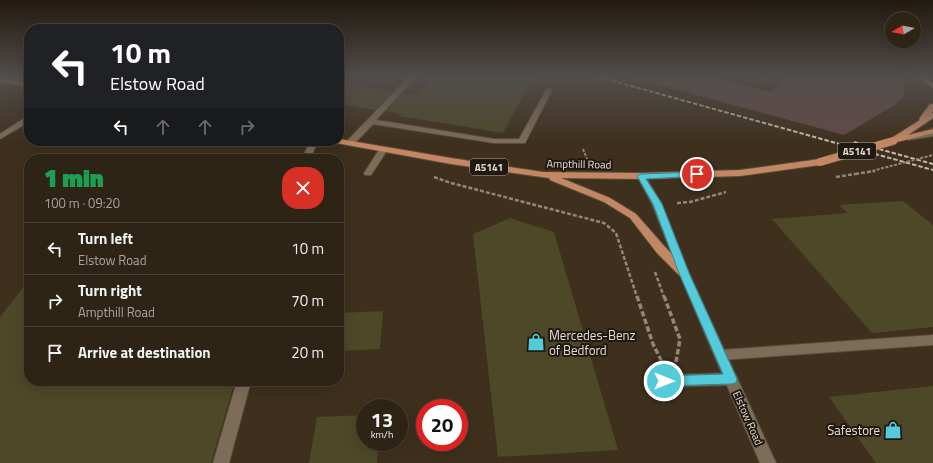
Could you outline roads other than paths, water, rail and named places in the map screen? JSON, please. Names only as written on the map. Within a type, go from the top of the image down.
[{"type":"main road","points":[[922,120],[933,106]]},
{"type":"main road","points":[[893,141],[933,114]]},
{"type":"main road","name":"A5141","points":[[893,141],[933,131]]},
{"type":"main road","name":"Ampthill Road","points":[[344,142],[451,161],[543,175],[641,176],[740,173],[820,162],[893,141]]},
{"type":"main road","points":[[543,175],[575,186],[607,200],[633,216],[661,250],[684,273]]},
{"type":"street","points":[[350,143],[392,99]]},
{"type":"street","points":[[371,120],[494,141],[522,141],[544,99]]},
{"type":"street","points":[[0,137],[24,122]]},
{"type":"street","points":[[893,141],[933,134]]},
{"type":"street","points":[[368,173],[384,149]]},
{"type":"street","name":"Elstow Road","points":[[641,176],[658,204],[684,273],[768,463]]},
{"type":"street","points":[[721,355],[933,340]]},
{"type":"street","points":[[669,381],[731,379]]},
{"type":"street","points":[[221,463],[243,386]]},
{"type":"railway","points":[[677,99],[933,170]]},
{"type":"railway","points":[[854,142],[933,164]]},
{"type":"place","name":"Mercedes-Benz of Bedford","points":[[536,342]]},
{"type":"place","name":"Safestore","points":[[893,430]]}]
